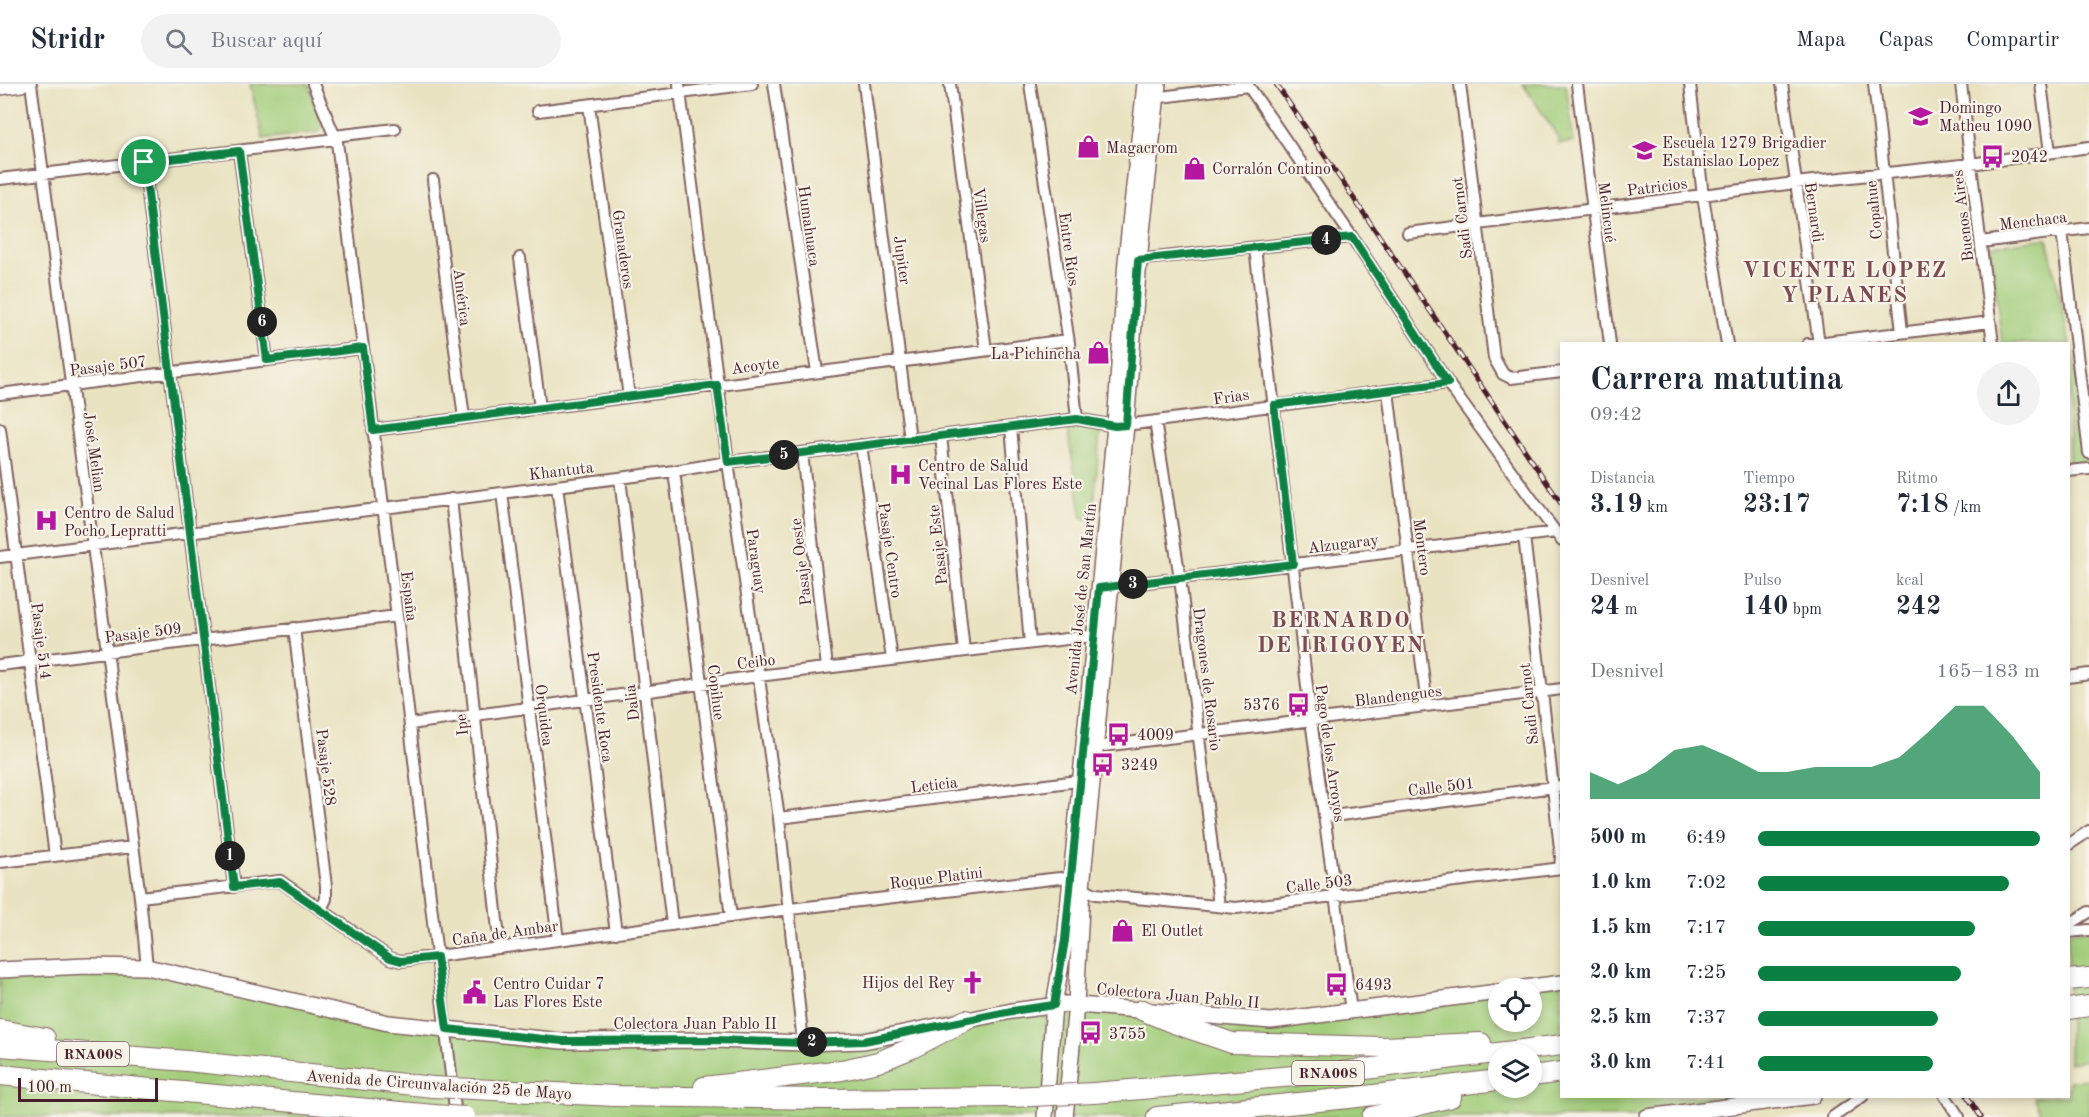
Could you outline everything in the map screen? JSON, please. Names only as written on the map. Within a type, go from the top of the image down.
[{"type":"highway","points":[[2070,980],[2089,978]]},
{"type":"highway","points":[[2070,1009],[2089,1006]]},
{"type":"highway","name":"RNA008","points":[[1142,1010],[1232,1043],[1383,1047],[1560,1039]]},
{"type":"highway","points":[[615,1096],[851,1068],[878,1062],[895,1055],[966,1020]]},
{"type":"highway","points":[[0,1030],[187,1061]]},
{"type":"highway","name":"Avenida de Circunvalación 25 de Mayo","points":[[0,1046],[187,1061],[433,1087],[615,1096],[813,1098],[1012,1097],[1094,1093],[1341,1072],[1560,1045]]},
{"type":"highway","name":"Avenida de Circunvalación 25 de Mayo","points":[[0,1075],[465,1117]]},
{"type":"highway","name":"RNA008","points":[[1157,1117],[1488,1081]]},
{"type":"highway","points":[[1372,1117],[1488,1088]]},
{"type":"main road","points":[[0,87],[21,84]]},
{"type":"main road","name":"Avenida José de San Martín","points":[[1045,1117],[1054,1005],[1076,883],[1120,425],[1132,260],[1150,91]]},
{"type":"main road","name":"Avenida José de San Martín","points":[[1086,780],[1095,747],[1100,635]]},
{"type":"main road","name":"Avenida José de San Martín","points":[[1065,1117],[1076,1005],[1076,883]]},
{"type":"main road","name":"Colectora Juan Pablo II","points":[[0,970],[87,966],[147,967],[388,1023],[562,1041],[716,1040],[803,1043],[864,1041],[1054,1005],[1271,1021],[1488,993]]},
{"type":"main road","points":[[1542,986],[1560,984]]},
{"type":"main road","points":[[1647,1117],[1798,1098]]},
{"type":"street","name":"José Melian","points":[[31,84],[140,897],[147,967]]},
{"type":"street","name":"España","points":[[313,84],[335,138],[397,616],[456,1117]]},
{"type":"street","points":[[538,111],[589,105],[680,88],[752,84]]},
{"type":"street","name":"Humahuaca","points":[[774,84],[817,372]]},
{"type":"street","name":"Jupiter","points":[[864,84],[910,439]]},
{"type":"street","name":"Villegas","points":[[950,84],[986,350]]},
{"type":"street","name":"Entre Ríos","points":[[1030,84],[1068,340],[1077,419]]},
{"type":"street","name":"Sadi Carnot","points":[[1460,84],[1494,358],[1503,374],[1511,378],[1560,372]]},
{"type":"street","name":"Melincué","points":[[1577,84],[1610,342]]},
{"type":"street","points":[[1690,84],[1704,196],[1727,342]]},
{"type":"street","name":"Bernardi","points":[[1782,84],[1815,342]]},
{"type":"street","name":"Copahue","points":[[1874,84],[1902,332]]},
{"type":"street","name":"Buenos Aires","points":[[1961,84],[1993,342]]},
{"type":"street","points":[[2041,84],[2049,152]]},
{"type":"street","points":[[1150,91],[1248,85],[1448,383],[1559,536]]},
{"type":"street","name":"Paraguay","points":[[680,88],[717,385],[779,818],[803,1043]]},
{"type":"street","name":"Granaderos","points":[[589,105],[629,397]]},
{"type":"street","points":[[0,179],[239,151],[395,129]]},
{"type":"street","name":"Patricios","points":[[1408,233],[1795,183],[1971,164],[2089,147]]},
{"type":"street","points":[[239,151],[267,360]]},
{"type":"street","points":[[144,162],[234,887]]},
{"type":"street","name":"América","points":[[433,180],[464,418]]},
{"type":"street","name":"Menchaca","points":[[1981,242],[2089,228]]},
{"type":"street","points":[[2062,231],[2089,453]]},
{"type":"street","points":[[1132,260],[1352,237]]},
{"type":"street","name":"Pago de los Arroyos","points":[[1256,248],[1311,720],[1351,1011]]},
{"type":"street","points":[[520,258],[540,408]]},
{"type":"street","points":[[1823,342],[1990,322]]},
{"type":"street","name":"Acoyte","points":[[373,430],[1068,340]]},
{"type":"street","name":"Pasaje 507","points":[[0,394],[363,348]]},
{"type":"street","name":"Frias","points":[[1120,425],[1448,383]]},
{"type":"street","name":"Montero","points":[[1389,391],[1427,706]]},
{"type":"street","name":"Khantuta","points":[[0,557],[1077,419],[1120,425]]},
{"type":"street","name":"Dragones de Rosario","points":[[1155,421],[1180,578],[1219,906]]},
{"type":"street","points":[[1011,427],[1030,643]]},
{"type":"street","name":"Pasaje 514","points":[[0,429],[55,856]]},
{"type":"street","name":"Pasaje Este","points":[[941,436],[964,651]]},
{"type":"street","name":"Pasaje Centro","points":[[861,446],[892,659]]},
{"type":"street","name":"Pasaje Oeste","points":[[802,453],[827,667]]},
{"type":"street","points":[[2070,471],[2089,469]]},
{"type":"street","name":"Copihue","points":[[674,471],[731,917]]},
{"type":"street","name":"Dalia","points":[[620,478],[672,925]]},
{"type":"street","name":"Presidente Roca","points":[[556,486],[616,933]]},
{"type":"street","name":"Orquidea","points":[[502,493],[558,940]]},
{"type":"street","name":"Ipe","points":[[451,499],[500,948]]},
{"type":"street","name":"Sadi Carnot","points":[[1524,536],[1557,786],[1560,839]]},
{"type":"street","name":"Alzugaray","points":[[1105,587],[1524,536],[1559,536]]},
{"type":"street","name":"Pasaje 509","points":[[0,665],[397,616]]},
{"type":"street","name":"Pasaje 528","points":[[294,628],[326,885],[326,899],[321,909]]},
{"type":"street","name":"Ceibo","points":[[410,724],[827,667],[1100,635]]},
{"type":"street","points":[[2070,677],[2089,674]]},
{"type":"street","name":"Blandengues","points":[[1095,747],[1560,689]]},
{"type":"street","name":"Leticia","points":[[779,818],[1086,780]]},
{"type":"street","name":"Calle 501","points":[[1325,816],[1557,786]]},
{"type":"street","points":[[2070,844],[2089,831]]},
{"type":"street","points":[[0,862],[133,847]]},
{"type":"street","name":"Calle 503","points":[[1076,883],[1096,894],[1236,908],[1560,868]]},
{"type":"street","name":"Roque Platini","points":[[790,909],[1060,878],[1076,883]]},
{"type":"street","name":"Caña de Ambar","points":[[140,897],[280,882],[396,960],[437,957],[790,909]]},
{"type":"street","points":[[2070,924],[2089,912]]},
{"type":"street","points":[[2070,932],[2089,930]]},
{"type":"street","points":[[1833,1117],[1860,1098]]},
{"type":"street","points":[[1946,1098],[1959,1117]]},
{"type":"green space","points":[[250,84],[308,84],[324,124],[319,132],[263,139]]},
{"type":"green space","points":[[1523,84],[1566,84],[1574,142],[1558,144],[1558,137]]},
{"type":"green space","points":[[2047,238],[2069,342],[2002,342],[1990,246]]},
{"type":"green space","points":[[2070,344],[2074,363],[2087,466],[2070,468]]},
{"type":"green space","points":[[1084,425],[1100,430],[1093,520],[1082,518],[1067,428]]},
{"type":"green space","points":[[2089,930],[2089,1060],[2070,1063],[2070,932]]},
{"type":"green space","points":[[147,967],[463,1031],[803,1043],[1054,1005],[1271,1021],[1488,993],[1488,1032],[1542,1032],[1542,986],[1560,983],[1560,1098],[1805,1098],[1647,1117],[0,1117],[0,970]]},
{"type":"green space","points":[[2089,1079],[2089,1117],[2041,1117],[2034,1098],[2070,1098],[2070,1081]]},
{"type":"railway","points":[[1276,84],[1560,502]]},
{"type":"railway","points":[[1968,1098],[1981,1117]]},
{"type":"place","name":"Domingo Matheu 1090","points":[[1921,116]]},
{"type":"place","name":"Magacrom","points":[[1088,147]]},
{"type":"place","name":"Escuela 1279 Brigadier Estanislao Lopez","points":[[1644,151]]},
{"type":"place","name":"2042","points":[[1993,156]]},
{"type":"place","name":"Corralón Contino","points":[[1194,168]]},
{"type":"place","name":"La Pichincha","points":[[1099,353]]},
{"type":"place","name":"Centro de Salud Vecinal Las Flores Este","points":[[900,474]]},
{"type":"place","name":"Centro de Salud Pocho Lepratti","points":[[46,521]]},
{"type":"place","name":"5376","points":[[1298,704]]},
{"type":"place","name":"4009","points":[[1119,734]]},
{"type":"place","name":"3249","points":[[1103,764]]},
{"type":"place","name":"El Outlet","points":[[1123,930]]},
{"type":"place","name":"Hijos del Rey","points":[[973,982]]},
{"type":"place","name":"6493","points":[[1337,984]]},
{"type":"place","name":"Centro Cuidar 7 Las Flores Este","points":[[475,992]]},
{"type":"place","name":"3755","points":[[1091,1033]]},
{"type":"district","name":"VICENTE LOPEZ Y PLANES","points":[[1845,282]]},
{"type":"district","name":"BERNARDO DE IRIGOYEN","points":[[1341,632]]},
{"type":"route","points":[[239,151],[267,360],[363,348],[373,430],[717,385],[728,462],[1077,419],[1115,426],[1126,425],[1138,260],[1352,237],[1448,383],[1274,405],[1293,564],[1099,588],[1065,940],[1054,1005],[1012,1011],[864,1041],[803,1043],[716,1040],[562,1041],[447,1029],[437,957],[401,961],[390,958],[280,882],[234,887],[144,162],[239,151]]}]
